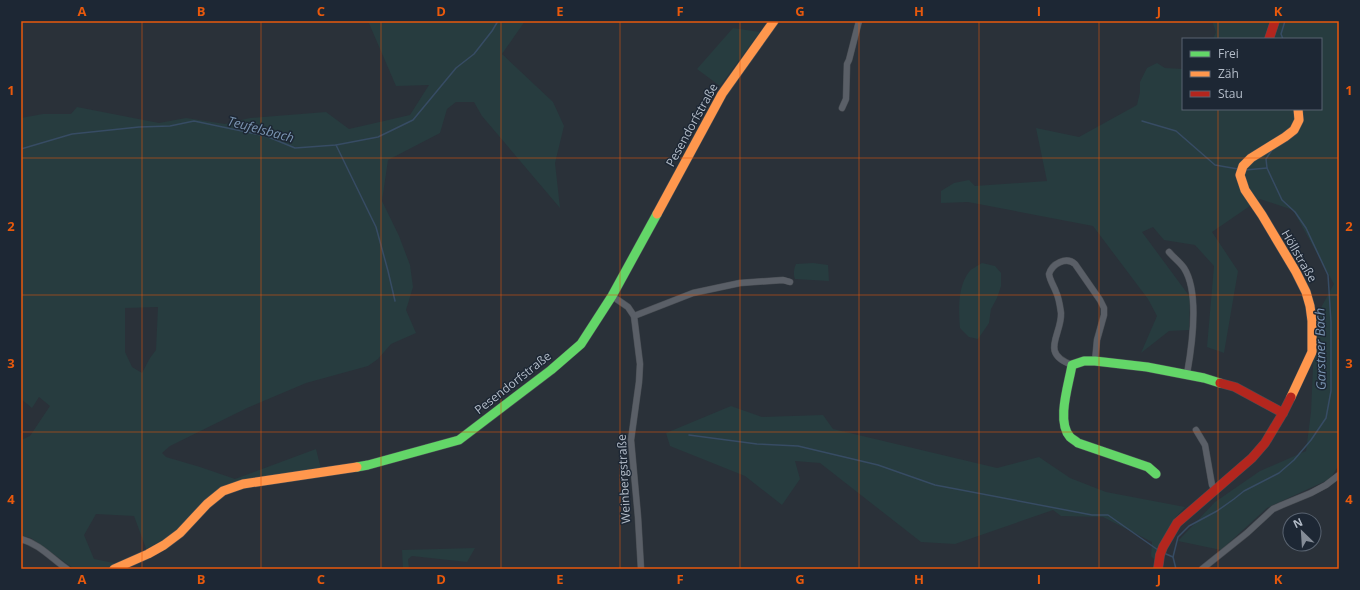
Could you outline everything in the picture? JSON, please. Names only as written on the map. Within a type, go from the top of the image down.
[{"type":"street","name":"Pesendorfstraße","points":[[114,569],[164,545],[180,533],[207,504],[223,491],[243,484],[368,465],[459,440],[519,395],[581,344],[612,296],[722,94],[774,21]]},
{"type":"street","points":[[842,108],[847,64],[859,21]]},
{"type":"street","points":[[1269,38],[1275,21]]},
{"type":"street","name":"Höllstraße","points":[[1158,569],[1158,562],[1163,547],[1172,530],[1183,518],[1258,452],[1272,432],[1307,365],[1312,352],[1311,307],[1309,298],[1301,281],[1241,182],[1240,173],[1243,166],[1250,159],[1276,143],[1293,130],[1299,120],[1298,110]]},
{"type":"street","points":[[1169,252],[1184,267],[1192,296],[1194,315],[1187,374]]},
{"type":"street","points":[[1095,361],[1097,340],[1104,315],[1104,308],[1075,264],[1066,260],[1054,266],[1050,274],[1058,296],[1061,315],[1054,345],[1055,351],[1060,358],[1072,365],[1084,361],[1095,361],[1147,367],[1217,381],[1235,387],[1282,413]]},
{"type":"street","points":[[612,296],[628,307],[634,316],[693,293],[740,283],[783,280],[790,282]]},
{"type":"street","name":"Weinbergstraße","points":[[634,316],[640,364],[639,382],[630,440],[638,517],[641,569]]},
{"type":"street","points":[[1072,365],[1064,413],[1066,429],[1070,437],[1078,443],[1148,467],[1156,474]]},
{"type":"street","points":[[1196,430],[1205,445],[1211,479],[1215,490]]},
{"type":"street","points":[[1202,569],[1248,533],[1273,509],[1315,491],[1339,475]]},
{"type":"street","points":[[21,539],[29,541],[42,549],[67,569]]},
{"type":"green space","points":[[368,21],[525,21],[502,54],[553,102],[564,126],[555,163],[560,208],[482,116],[474,102],[456,102],[447,109],[440,133],[388,160],[382,201],[399,236],[410,265],[413,287],[406,310],[416,333],[391,344],[378,359],[368,366],[306,383],[247,408],[170,446],[162,453],[166,457],[235,479],[316,449],[321,469],[224,488],[179,530],[147,551],[134,516],[96,514],[84,535],[94,559],[119,564],[107,569],[74,569],[31,538],[21,536],[21,440],[30,436],[50,406],[39,397],[32,408],[21,399],[21,118],[43,114],[71,114],[77,107],[159,123],[186,118],[225,124],[250,118],[326,112],[349,129],[410,115],[429,85],[396,86]],"holes":[[[158,307],[156,350],[142,373],[132,367],[125,352],[125,308]]]},
{"type":"green space","points":[[1212,21],[1339,21],[1339,465],[1330,479],[1267,508],[1221,550],[1178,541],[1215,502],[1260,471],[1306,451],[1311,412],[1315,323],[1318,313],[1334,284],[1293,210],[1260,199],[1212,232],[1238,271],[1224,353],[1207,347],[1214,266],[1195,245],[1164,240],[1153,227],[1142,232],[1190,297],[1189,330],[1169,331],[1141,353],[1157,316],[1148,299],[1093,226],[968,202],[941,203],[941,191],[954,183],[969,180],[975,186],[1047,181],[1036,128],[1079,137],[1137,105],[1140,92],[1140,82],[1147,68],[1157,63],[1165,68],[1182,69],[1182,110],[1322,110],[1322,38],[1213,38],[1216,32]]},
{"type":"green space","points":[[733,28],[760,32],[720,86],[697,69]]},
{"type":"green space","points":[[813,263],[828,265],[829,281],[795,279],[794,272],[796,264]]},
{"type":"green space","points":[[982,263],[995,266],[1001,273],[1001,286],[991,309],[989,323],[978,339],[969,337],[960,328],[959,314],[962,285],[965,278],[973,268]]},
{"type":"green space","points":[[731,406],[762,417],[823,415],[833,429],[997,468],[1039,457],[1070,478],[1106,492],[1185,507],[1175,518],[1175,522],[1154,559],[1151,556],[1152,542],[1103,517],[1061,516],[1053,510],[955,544],[921,542],[820,463],[795,461],[800,479],[782,505],[745,476],[670,446],[666,433]]},
{"type":"green space","points":[[475,548],[467,562],[412,556],[408,559],[409,569],[403,569],[402,550]]},
{"type":"waterway","name":"Teufelsbach","points":[[21,149],[72,134],[139,127],[170,126],[194,121],[266,136],[295,148],[336,145],[378,137],[413,120],[456,68],[474,54],[498,21]]},
{"type":"waterway","name":"Garstner Bach","points":[[1283,38],[1281,34],[1285,21]]},
{"type":"waterway","points":[[1142,121],[1176,131],[1215,165],[1238,169]]},
{"type":"waterway","points":[[336,145],[376,227],[395,301]]},
{"type":"waterway","name":"Garstner Bach","points":[[1176,569],[1173,557],[1178,537],[1189,526],[1217,511],[1244,491],[1279,473],[1294,460],[1311,440],[1326,418],[1331,391],[1331,322],[1328,275],[1306,228],[1295,212],[1282,200],[1267,168],[1266,159],[1272,150]]},
{"type":"waterway","points":[[1245,170],[1267,168]]},
{"type":"waterway","points":[[689,435],[757,444],[798,446],[878,465],[935,485],[1092,515],[1108,515],[1158,550]]},
{"type":"waterway","name":"Garstner Bach","points":[[1166,554],[1173,557]]},
{"type":"traffic: fast","points":[[357,467],[459,440],[551,370],[581,344],[612,296],[657,214]]},
{"type":"traffic: fast","points":[[1156,474],[1148,467],[1078,443],[1070,437],[1064,422],[1064,412],[1066,392],[1072,365],[1084,361],[1095,361],[1147,367],[1204,378],[1220,383]]},
{"type":"traffic: slow","points":[[657,214],[722,94],[774,21]]},
{"type":"traffic: slow","points":[[1291,397],[1312,352],[1312,321],[1310,306],[1306,292],[1296,272],[1262,215],[1245,190],[1240,175],[1243,166],[1251,158],[1294,130],[1299,120],[1298,110]]},
{"type":"traffic: slow","points":[[114,569],[164,545],[180,533],[207,504],[223,491],[243,484],[357,467]]},
{"type":"traffic: jam","points":[[1269,38],[1275,21]]},
{"type":"traffic: jam","points":[[1220,383],[1235,387],[1283,413]]},
{"type":"traffic: jam","points":[[1158,569],[1163,547],[1177,523],[1252,458],[1265,443],[1291,397]]}]
